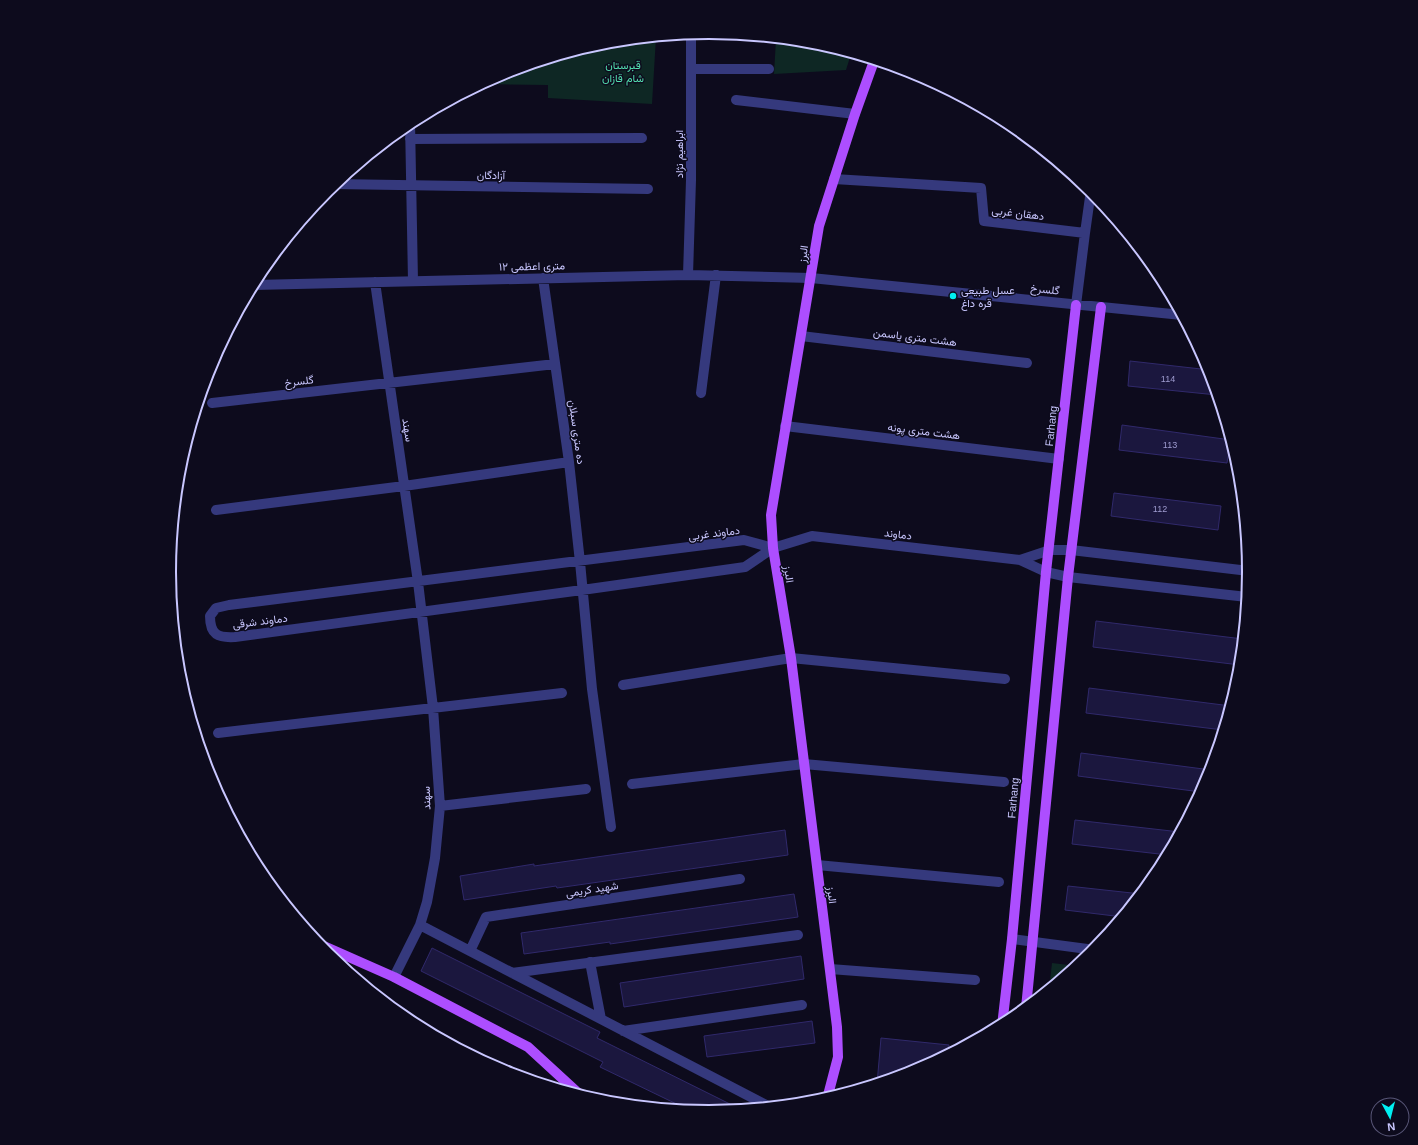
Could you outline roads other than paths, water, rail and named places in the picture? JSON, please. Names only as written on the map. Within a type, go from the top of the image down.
[{"type":"main road","name":"البرز","points":[[829,1092],[838,1057],[837,1027],[791,658],[773,548],[771,515],[785,426],[812,278],[819,226],[872,65]]},
{"type":"main road","name":"Farhang","points":[[1003,1017],[1012,940],[1046,572],[1050,550],[1076,305]]},
{"type":"main road","points":[[1027,1001],[1068,577],[1102,307]]},
{"type":"main road","points":[[332,950],[394,978],[528,1047],[573,1089]]},
{"type":"street","name":"ابراهیم نژاد","points":[[688,275],[691,180],[692,39]]},
{"type":"street","points":[[692,69],[769,69]]},
{"type":"street","points":[[736,100],[855,114]]},
{"type":"street","points":[[410,131],[413,281]]},
{"type":"street","points":[[410,139],[642,138]]},
{"type":"street","name":"دهقان غربی","points":[[834,179],[981,188],[984,221],[1086,233]]},
{"type":"street","name":"آزادگان","points":[[343,184],[648,189]]},
{"type":"street","points":[[1076,305],[1090,199]]},
{"type":"street","name":"۱۲ متری اعظمی","points":[[260,285],[688,275],[812,278]]},
{"type":"street","points":[[701,392],[716,275]]},
{"type":"street","name":"ده متری سبلان","points":[[543,278],[569,462],[592,689],[611,827]]},
{"type":"street","name":"گلسرخ","points":[[812,278],[1176,315]]},
{"type":"street","name":"سهند","points":[[375,282],[422,612],[433,708],[440,806],[435,858],[427,902],[420,925],[394,978]]},
{"type":"street","name":"هشت متری یاسمن","points":[[801,336],[1027,363]]},
{"type":"street","name":"گلسرخ","points":[[212,403],[555,364]]},
{"type":"street","name":"هشت متری پونه","points":[[785,426],[1059,459]]},
{"type":"street","points":[[216,510],[404,486],[569,462]]},
{"type":"street","name":"دماوند","points":[[773,548],[812,536],[1020,560]]},
{"type":"street","name":"دماوند غربی","points":[[418,582],[744,540],[773,548]]},
{"type":"street","points":[[422,612],[745,567],[773,548]]},
{"type":"street","points":[[1020,560],[1050,550],[1071,550],[1242,570]]},
{"type":"street","points":[[1020,560],[1046,572],[1068,577],[1241,596]]},
{"type":"street","name":"دماوند شرقی","points":[[418,582],[229,605],[216,608],[210,616],[210,625],[214,633],[223,638],[422,612]]},
{"type":"street","points":[[624,686],[791,658],[1005,679]]},
{"type":"street","points":[[218,733],[562,693]]},
{"type":"street","points":[[632,784],[804,764],[1004,782]]},
{"type":"street","points":[[440,806],[586,789]]},
{"type":"street","points":[[817,865],[999,882]]},
{"type":"street","name":"شهید کریمی","points":[[470,951],[486,917],[740,879]]},
{"type":"street","points":[[420,925],[762,1103]]},
{"type":"street","points":[[512,973],[798,935]]},
{"type":"street","points":[[1012,940],[1087,949]]},
{"type":"street","points":[[590,962],[601,1019]]},
{"type":"street","points":[[830,969],[975,980]]},
{"type":"street","points":[[623,1031],[802,1006]]},
{"type":"place","name":"عسل طبیعی قره داغ","points":[[953,296]]},
{"type":"park label","name":"قبرستان شام قازان","points":[[623,71]]}]
